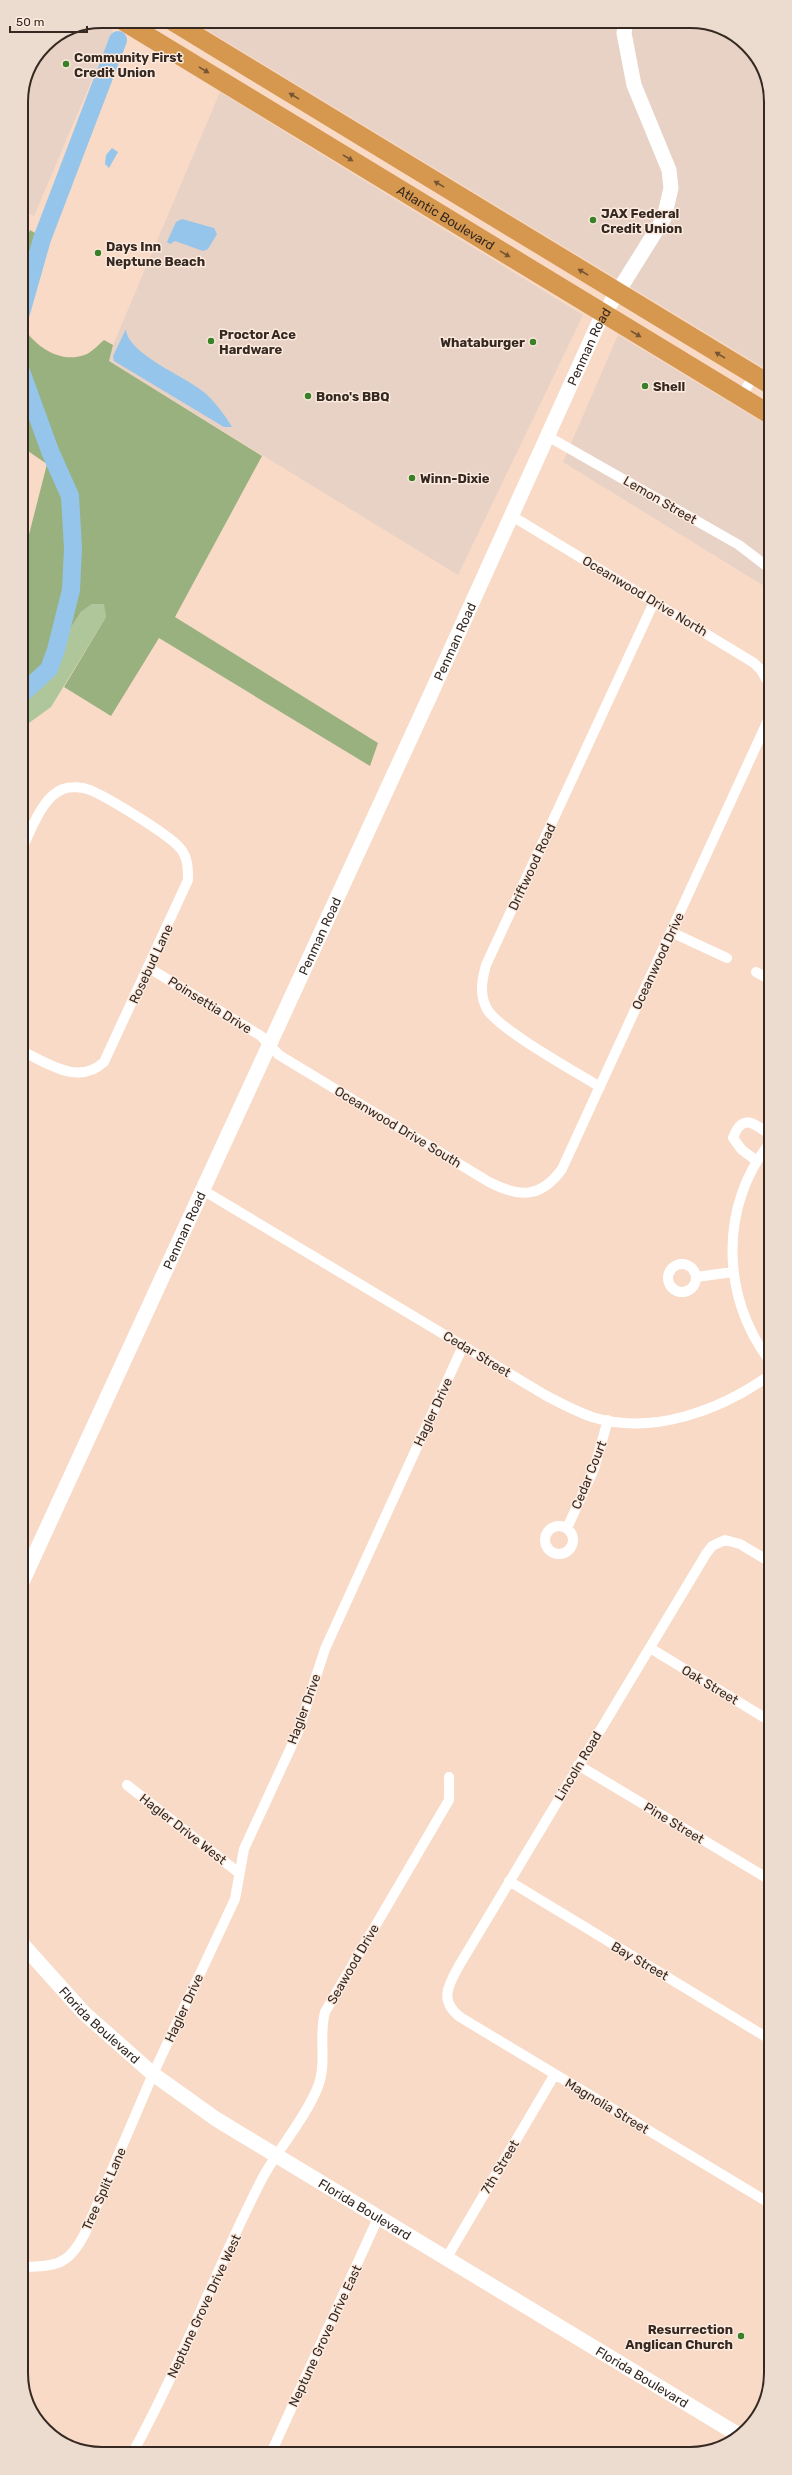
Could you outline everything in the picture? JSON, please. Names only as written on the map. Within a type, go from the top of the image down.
[{"type":"highway","name":"Atlantic Boulevard","points":[[134,28],[764,411]]},
{"type":"highway","name":"Atlantic Boulevard","points":[[183,28],[761,379]]},
{"type":"street","name":"Penman Road","points":[[28,1569],[201,1189],[549,437],[603,314],[664,218],[671,188],[668,170],[662,150],[634,85],[624,33],[625,28]]},
{"type":"street","points":[[741,397],[761,379]]},
{"type":"street","name":"Lemon Street","points":[[549,437],[739,545],[764,564]]},
{"type":"street","name":"Oceanwood Drive North","points":[[512,516],[754,663],[762,670],[764,674]]},
{"type":"street","name":"Driftwood Road","points":[[600,1086],[492,1017],[482,997],[481,986],[486,964],[654,602]]},
{"type":"street","name":"Oceanwood Drive","points":[[533,1192],[546,1186],[562,1169],[764,729]]},
{"type":"street","name":"Rosebud Lane","points":[[28,837],[47,802],[64,788],[90,790],[116,804],[175,843],[186,857],[188,880],[108,1055],[100,1066],[87,1072],[72,1073],[28,1054]]},
{"type":"street","points":[[671,932],[727,958]]},
{"type":"street","name":"Poinsettia Drive","points":[[149,968],[261,1036],[268,1046]]},
{"type":"street","points":[[756,972],[764,976]]},
{"type":"street","name":"Oceanwood Drive South","points":[[268,1046],[279,1055],[489,1182],[505,1190],[524,1194],[533,1192]]},
{"type":"street","points":[[757,1161],[736,1144],[733,1138],[741,1123],[748,1122],[764,1131]]},
{"type":"street","points":[[764,1151],[757,1161],[742,1194],[734,1226],[733,1272],[743,1312],[758,1343],[764,1351]]},
{"type":"street","name":"Cedar Street","points":[[201,1189],[567,1407],[608,1420],[628,1423],[656,1421],[696,1414],[741,1394],[764,1379]]},
{"type":"street","points":[[696,1277],[733,1272]]},
{"type":"street","name":"Hagler Drive","points":[[153,2074],[235,1899],[244,1849],[304,1715],[325,1649],[463,1346]]},
{"type":"street","name":"Cedar Court","points":[[566,1528],[594,1469],[608,1420]]},
{"type":"street","name":"Lincoln Road","points":[[448,2003],[448,1987],[578,1765],[706,1554],[712,1546],[725,1540],[740,1544],[764,1558]]},
{"type":"street","name":"Oak Street","points":[[650,1648],[764,1717]]},
{"type":"street","name":"Pine Street","points":[[578,1765],[764,1876]]},
{"type":"street","name":"Seawood Drive","points":[[276,2157],[317,2089],[322,2070],[323,2053],[320,2036],[325,2012],[449,1800],[450,1777]]},
{"type":"street","name":"Hagler Drive West","points":[[127,1785],[239,1874]]},
{"type":"street","name":"Bay Street","points":[[509,1881],[764,2036]]},
{"type":"street","name":"Florida Boulevard","points":[[28,1951],[84,2013],[153,2074],[216,2120],[735,2432]]},
{"type":"street","name":"Magnolia Street","points":[[448,2003],[452,2011],[460,2017],[764,2200]]},
{"type":"street","name":"Tree Split Lane","points":[[28,2267],[49,2266],[61,2262],[71,2256],[78,2247],[153,2074]]},
{"type":"street","name":"7th Street","points":[[446,2259],[555,2074]]},
{"type":"street","name":"Neptune Grove Drive West","points":[[136,2447],[156,2410],[264,2177],[276,2157]]},
{"type":"street","name":"Neptune Grove Drive East","points":[[273,2447],[378,2218]]},
{"type":"shaded area","points":[[110,28],[113,30],[34,216],[28,213],[28,102],[29,87],[34,73],[46,53],[61,40],[87,29]]},
{"type":"shaded area","points":[[204,28],[695,28],[719,34],[731,40],[739,46],[754,65],[758,73],[763,92],[764,368]]},
{"type":"shaded area","points":[[220,92],[583,315],[458,575],[109,361],[113,345]]},
{"type":"shaded area","points":[[618,335],[764,423],[764,586],[563,462]]},
{"type":"green space","points":[[30,230],[47,240],[28,305],[28,235]]},
{"type":"green space","points":[[28,334],[34,341],[50,352],[59,356],[68,357],[77,357],[87,354],[104,340],[113,345],[109,361],[262,456],[175,617],[378,743],[370,766],[159,638],[111,716],[64,687],[106,617],[104,604],[92,604],[81,612],[54,653],[28,678],[28,538],[47,464],[28,451]]},
{"type":"green space","points":[[92,604],[105,604],[106,617],[51,707],[28,724],[28,678],[54,653],[81,612]]},
{"type":"water","points":[[112,148],[118,152],[109,168],[105,164],[106,155]]},
{"type":"water","points":[[182,219],[214,228],[217,234],[208,249],[203,251],[175,241],[170,244],[167,242],[176,222]]},
{"type":"water","points":[[126,329],[129,338],[136,347],[147,356],[205,393],[220,409],[232,427],[224,427],[114,361],[113,356]]},
{"type":"waterway","points":[[28,288],[42,239],[118,40]]},
{"type":"waterway","points":[[28,390],[50,451],[70,496],[73,548],[71,590],[56,650],[49,669],[28,688]]},
{"type":"place","name":"Community First Credit Union","points":[[66,64]]},
{"type":"place","name":"JAX Federal Credit Union","points":[[593,220]]},
{"type":"place","name":"Days Inn Neptune Beach","points":[[98,253]]},
{"type":"place","name":"Proctor Ace Hardware","points":[[211,341]]},
{"type":"place","name":"Whataburger","points":[[533,342]]},
{"type":"place","name":"Shell","points":[[645,386]]},
{"type":"place","name":"Bono's BBQ","points":[[308,396]]},
{"type":"place","name":"Winn-Dixie","points":[[412,478]]},
{"type":"place","name":"Resurrection Anglican Church","points":[[741,2336]]}]
